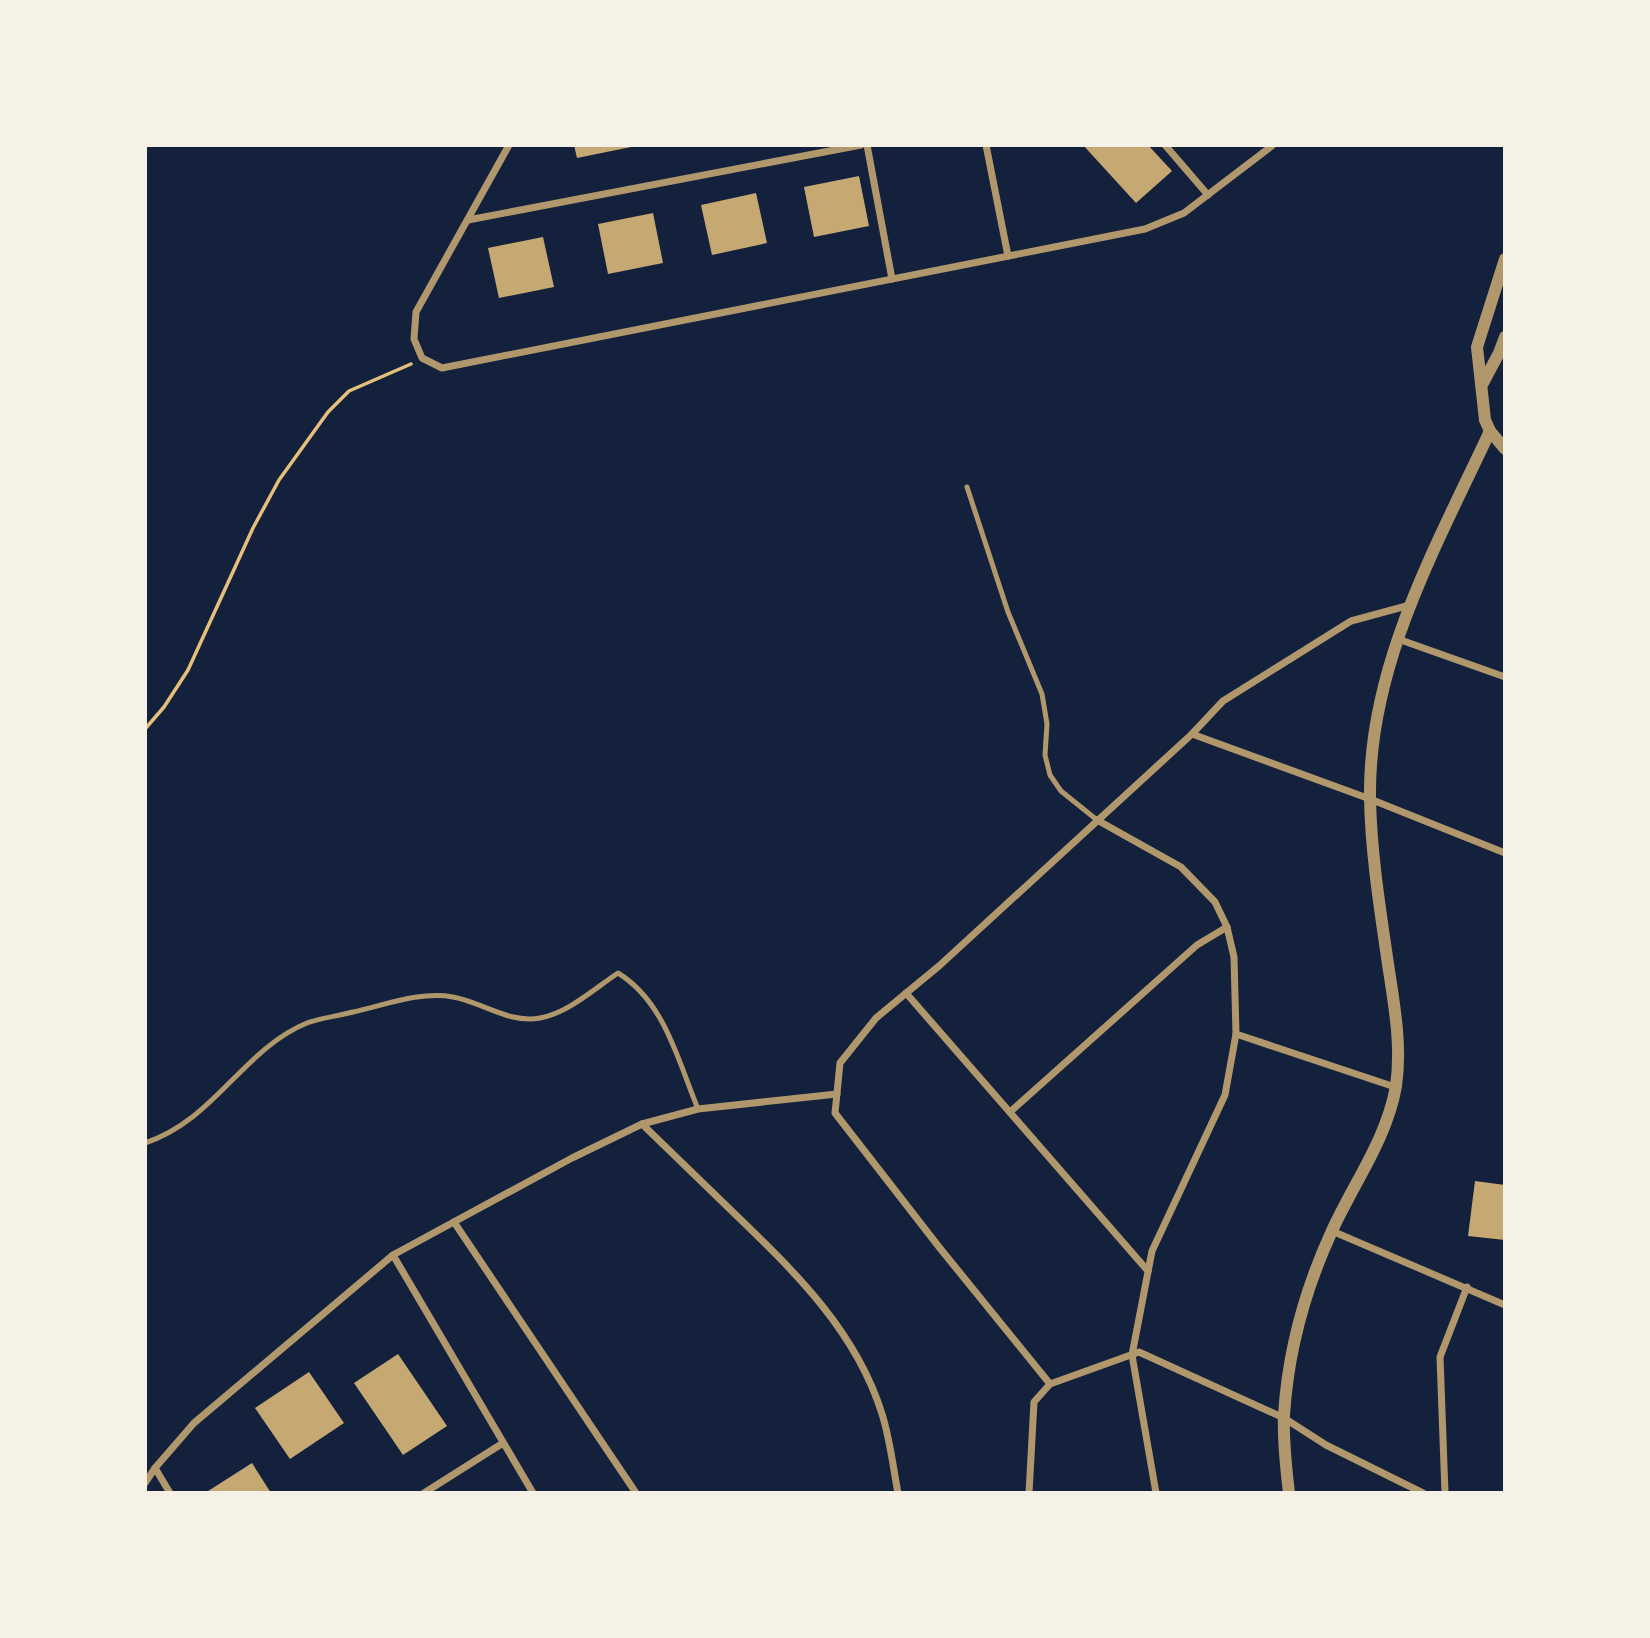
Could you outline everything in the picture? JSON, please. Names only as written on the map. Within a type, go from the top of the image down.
[{"type":"street","points":[[509,145],[416,312],[414,339],[422,358],[442,368],[1145,229],[1184,213],[1273,145]]},
{"type":"street","points":[[468,220],[860,145]]},
{"type":"street","points":[[867,145],[892,279]]},
{"type":"street","points":[[986,145],[1008,256]]},
{"type":"street","points":[[1165,145],[1208,195]]},
{"type":"street","points":[[1505,259],[1477,347],[1483,407],[1490,431],[1505,449]]},
{"type":"street","points":[[1482,384],[1505,337]]},
{"type":"street","points":[[1289,1493],[1284,1418],[1295,1335],[1315,1270],[1376,1145],[1395,1087],[1398,1043],[1379,904],[1370,799],[1377,718],[1409,605],[1490,431]]},
{"type":"street","points":[[1051,1384],[939,1247],[835,1113],[840,1063],[876,1018],[1192,734],[1223,701],[1351,621],[1409,605]]},
{"type":"street","points":[[1398,639],[1505,677]]},
{"type":"street","points":[[1192,734],[1370,799],[1505,853]]},
{"type":"street","points":[[1097,820],[1181,867],[1215,902],[1227,928],[1234,957],[1236,1034],[1225,1095],[1152,1251],[1132,1355],[1156,1493]]},
{"type":"street","points":[[1010,1112],[1197,945],[1227,928]]},
{"type":"street","points":[[906,993],[1148,1270]]},
{"type":"street","points":[[1236,1034],[1395,1087]]},
{"type":"street","points":[[145,1483],[194,1423],[393,1255],[572,1158],[642,1124],[698,1108],[836,1094]]},
{"type":"street","points":[[642,1124],[787,1264],[825,1308],[858,1359],[882,1415],[898,1493]]},
{"type":"street","points":[[454,1222],[636,1493]]},
{"type":"street","points":[[1332,1231],[1505,1305]]},
{"type":"street","points":[[393,1255],[533,1493]]},
{"type":"street","points":[[1445,1493],[1440,1357],[1467,1287]]},
{"type":"street","points":[[1029,1493],[1034,1402],[1051,1384],[1139,1352],[1284,1418],[1326,1445],[1423,1493]]},
{"type":"street","points":[[424,1493],[503,1443]]},
{"type":"street","points":[[155,1468],[170,1493]]},
{"type":"lane","points":[[967,487],[1008,612],[1042,694],[1047,724],[1045,755],[1050,775],[1061,790],[1097,820]]},
{"type":"lane","points":[[145,1143],[174,1130],[199,1114],[275,1041],[308,1023],[428,995],[469,1000],[512,1017],[537,1019],[559,1012],[618,973],[644,994],[659,1013],[698,1108]]},
{"type":"path","points":[[145,729],[164,707],[188,670],[241,553],[279,480],[328,412],[349,391],[422,358]]},
{"type":"building","points":[[574,145],[635,145],[636,146],[577,158]]},
{"type":"building","points":[[1083,145],[1148,145],[1172,171],[1136,203]]},
{"type":"building","points":[[859,176],[869,226],[814,237],[804,187]]},
{"type":"building","points":[[756,193],[767,243],[712,255],[701,205]]},
{"type":"building","points":[[653,213],[663,263],[608,274],[598,224]]},
{"type":"building","points":[[543,237],[554,287],[499,298],[488,248]]},
{"type":"building","points":[[1475,1181],[1505,1185],[1505,1240],[1468,1236]]},
{"type":"building","points":[[398,1354],[447,1426],[403,1455],[354,1383]]},
{"type":"building","points":[[309,1372],[344,1423],[290,1459],[255,1408]]},
{"type":"building","points":[[252,1463],[271,1493],[205,1493]]}]
